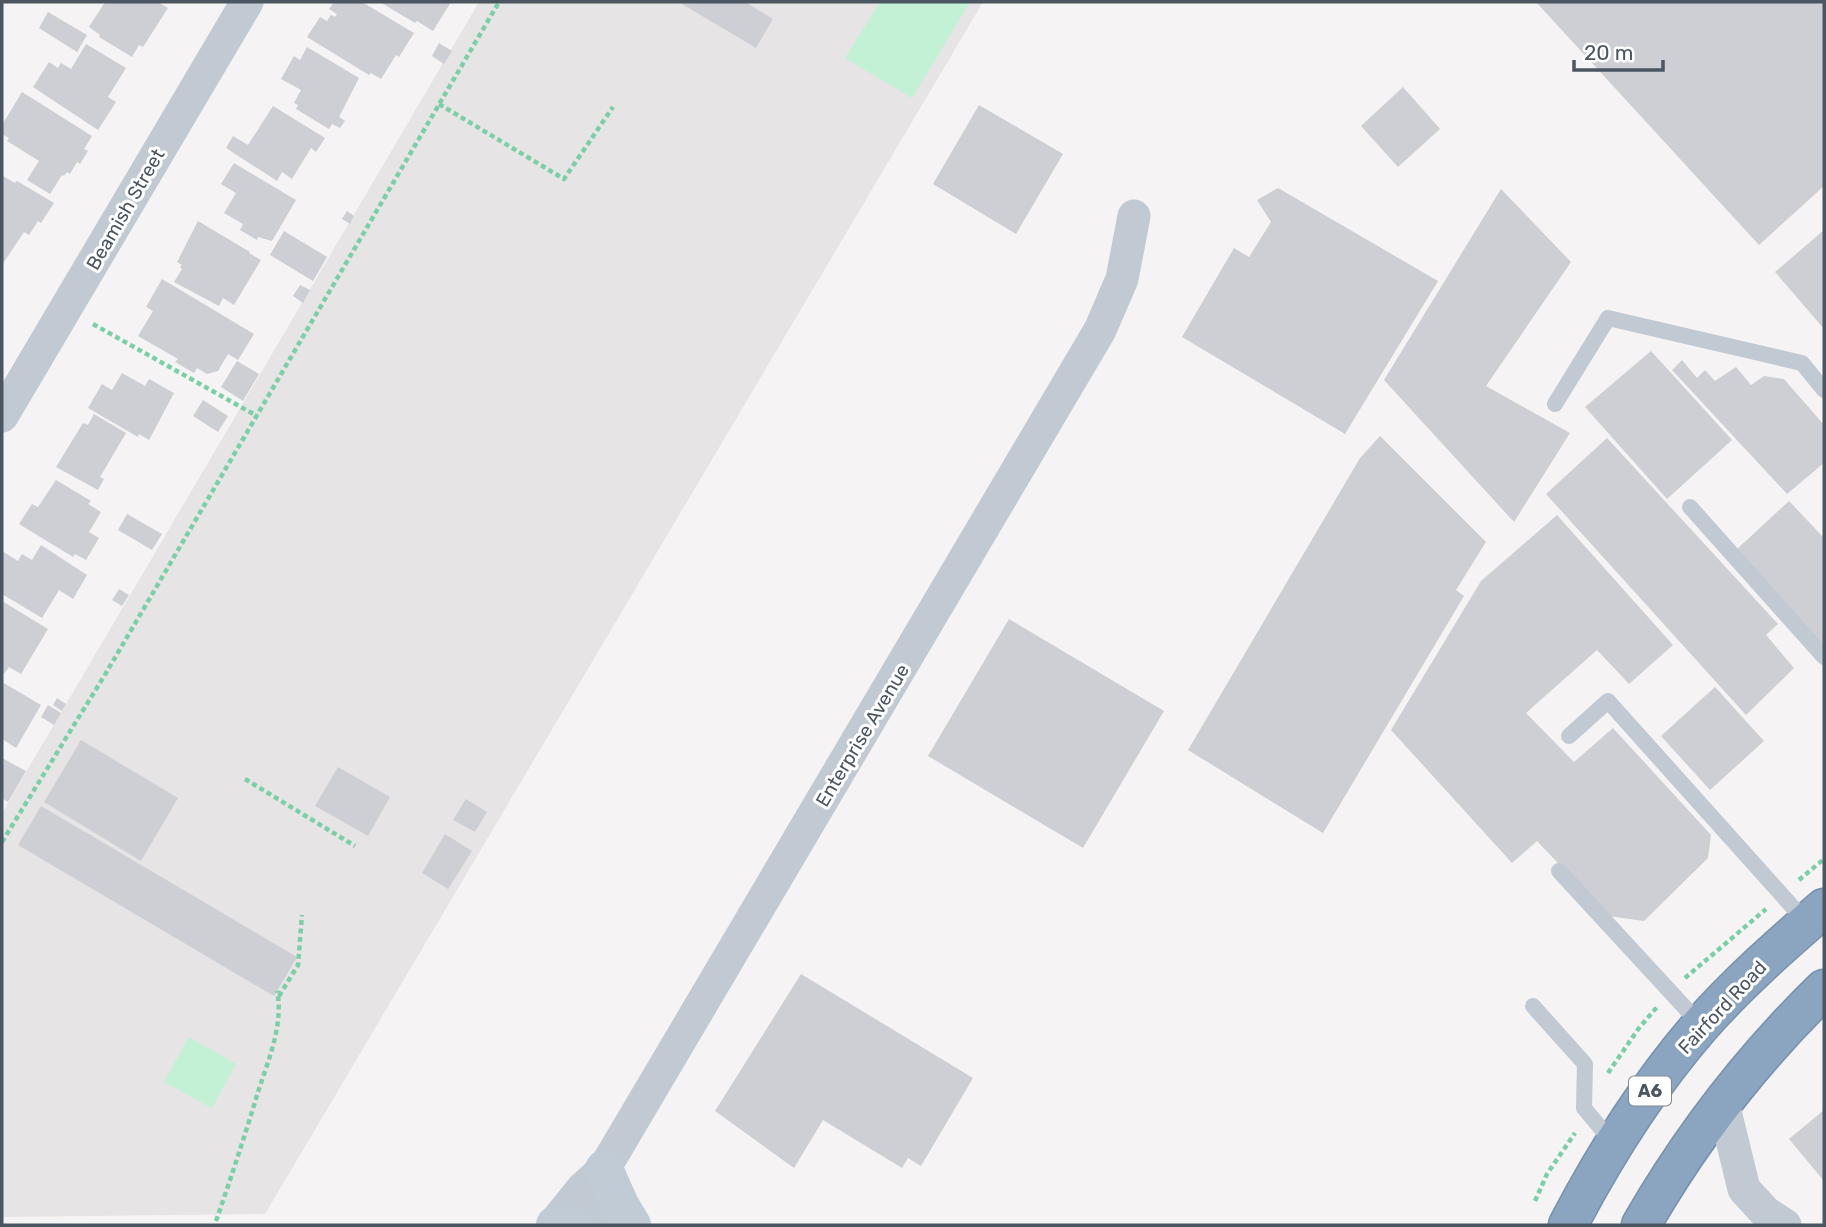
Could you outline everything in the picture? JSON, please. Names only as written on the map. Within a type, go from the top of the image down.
[{"type":"highway","name":"Fairford Road","points":[[1568,1225],[1613,1143],[1655,1083],[1701,1025],[1753,972],[1816,916]]},
{"type":"highway","points":[[1641,1225],[1691,1144],[1763,1052],[1824,989]]},
{"type":"main road","points":[[604,1169],[632,1225]]},
{"type":"main road","points":[[554,1225],[572,1225]]},
{"type":"street","name":"Beamish Street","points":[[5,402],[67,308],[247,2]]},
{"type":"street","name":"Enterprise Avenue","points":[[554,1225],[582,1189],[604,1169],[1100,330],[1122,279],[1134,216]]},
{"type":"street","points":[[1723,1103],[1744,1189],[1765,1212],[1785,1225]]},
{"type":"street","name":"Enterprise Avenue","points":[[593,1225],[601,1206],[604,1169]]},
{"type":"lane","points":[[1555,404],[1608,318],[1802,363],[1824,390]]},
{"type":"lane","points":[[1690,507],[1824,657]]},
{"type":"lane","points":[[1569,736],[1608,701],[1816,916]]},
{"type":"lane","points":[[1559,871],[1701,1025]]},
{"type":"lane","points":[[1534,1006],[1585,1064],[1584,1108],[1613,1143]]},
{"type":"path","points":[[2,842],[99,684],[499,2]]},
{"type":"path","points":[[439,104],[564,179],[613,107]]},
{"type":"path","points":[[67,308],[257,416]]},
{"type":"path","points":[[245,779],[355,846]]},
{"type":"path","points":[[216,1221],[274,1039],[277,994],[298,965],[302,915]]},
{"type":"shaded area","points":[[479,2],[983,2],[265,1214],[2,1217],[2,813]]},
{"type":"green space","points":[[880,2],[970,2],[912,98],[845,58]]},
{"type":"green space","points":[[189,1037],[236,1064],[212,1108],[164,1082]]},
{"type":"building","points":[[105,2],[158,2],[168,8],[143,47],[139,45],[132,57],[99,37],[100,35],[89,27]]},
{"type":"building","points":[[334,2],[362,2],[414,33],[381,79],[371,73],[369,75],[307,37],[320,17],[327,21],[331,15],[335,17],[337,14],[329,9]]},
{"type":"building","points":[[380,2],[451,2],[433,31]]},
{"type":"building","points":[[745,2],[773,19],[756,48],[682,4]]},
{"type":"building","points":[[1536,2],[1824,2],[1824,186],[1759,245]]},
{"type":"building","points":[[48,12],[87,35],[77,52],[39,28]]},
{"type":"building","points":[[439,43],[452,51],[444,64],[432,56]]},
{"type":"building","points":[[86,44],[126,68],[108,97],[116,102],[98,130],[33,87],[49,62],[58,68],[61,63],[71,69]]},
{"type":"building","points":[[307,47],[359,78],[339,117],[345,121],[340,128],[332,124],[329,129],[296,109],[298,105],[294,103],[301,90],[281,79],[294,56],[300,60]]},
{"type":"building","points":[[1403,87],[1440,129],[1398,167],[1361,126]]},
{"type":"building","points":[[22,92],[92,136],[84,149],[88,151],[80,164],[77,162],[70,174],[67,172],[62,175],[50,194],[27,180],[39,161],[7,141],[9,138],[2,134],[2,125]]},
{"type":"building","points":[[979,105],[1063,154],[1016,234],[933,184]]},
{"type":"building","points":[[273,106],[325,138],[316,152],[311,148],[292,179],[282,172],[277,181],[226,148],[233,136],[248,145]]},
{"type":"building","points":[[234,163],[296,200],[272,241],[258,237],[257,240],[240,230],[243,224],[224,213],[236,193],[221,184]]},
{"type":"building","points":[[3,176],[15,183],[17,181],[54,203],[29,235],[24,232],[2,265]]},
{"type":"building","points":[[1278,188],[1438,281],[1345,434],[1182,337],[1234,248],[1249,257],[1271,222],[1257,200]]},
{"type":"building","points":[[1501,189],[1571,262],[1486,386],[1570,433],[1514,522],[1384,380]]},
{"type":"building","points":[[347,211],[354,216],[350,224],[342,219]]},
{"type":"building","points":[[198,221],[261,260],[234,305],[223,298],[219,306],[174,282],[182,269],[182,265],[177,262]]},
{"type":"building","points":[[1824,230],[1824,329],[1775,272]]},
{"type":"building","points":[[284,231],[327,257],[313,281],[270,255]]},
{"type":"building","points":[[162,279],[254,334],[238,360],[228,354],[218,371],[207,374],[197,368],[194,373],[175,362],[178,359],[138,336],[153,311],[146,307]]},
{"type":"building","points":[[300,285],[310,290],[303,303],[293,296]]},
{"type":"building","points":[[1651,351],[1732,440],[1667,499],[1585,407]]},
{"type":"building","points":[[1682,360],[1697,378],[1705,370],[1715,381],[1736,367],[1751,385],[1764,376],[1784,379],[1824,425],[1824,463],[1787,494],[1672,370]]},
{"type":"building","points":[[237,361],[259,374],[243,401],[221,387]]},
{"type":"building","points":[[122,373],[145,386],[149,379],[174,393],[149,440],[139,434],[138,437],[88,408],[102,384],[112,390]]},
{"type":"building","points":[[203,400],[228,416],[218,432],[193,416]]},
{"type":"building","points":[[94,414],[126,433],[100,477],[104,479],[98,490],[56,467],[83,423],[88,425]]},
{"type":"building","points":[[1380,436],[1486,542],[1456,590],[1464,596],[1323,833],[1188,750],[1360,458]]},
{"type":"building","points":[[1607,438],[1778,624],[1766,635],[1794,668],[1746,715],[1546,494]]},
{"type":"building","points":[[56,480],[91,501],[88,504],[101,512],[89,532],[99,538],[86,560],[75,554],[73,557],[19,524],[32,504],[38,507]]},
{"type":"building","points":[[1789,501],[1824,538],[1824,649],[1735,551]]},
{"type":"building","points":[[127,514],[162,534],[152,550],[118,530]]},
{"type":"building","points":[[1557,515],[1673,645],[1629,684],[1597,650],[1526,713],[1574,762],[1613,728],[1711,835],[1708,858],[1644,921],[1608,916],[1537,841],[1512,863],[1391,730],[1481,581]]},
{"type":"building","points":[[41,545],[87,575],[73,599],[59,590],[42,618],[2,594],[2,551],[18,561],[22,554],[32,560]]},
{"type":"building","points":[[119,589],[129,595],[122,606],[112,600]]},
{"type":"building","points":[[2,601],[48,629],[21,674],[9,667],[2,673]]},
{"type":"building","points":[[1009,619],[1164,711],[1083,848],[928,756]]},
{"type":"building","points":[[2,682],[41,705],[16,748],[2,739]]},
{"type":"building","points":[[1715,687],[1764,741],[1710,790],[1661,736]]},
{"type":"building","points":[[57,698],[66,704],[62,711],[53,705]]},
{"type":"building","points":[[48,705],[61,713],[54,725],[41,717]]},
{"type":"building","points":[[81,740],[178,798],[141,861],[44,802]]},
{"type":"building","points":[[2,758],[26,771],[8,802],[2,798]]},
{"type":"building","points":[[338,767],[390,797],[368,836],[315,806]]},
{"type":"building","points":[[466,799],[487,812],[475,832],[453,820]]},
{"type":"building","points":[[41,806],[297,957],[274,996],[18,845]]},
{"type":"building","points":[[445,834],[472,851],[448,889],[422,873]]},
{"type":"building","points":[[801,974],[973,1078],[921,1166],[908,1158],[902,1168],[823,1120],[794,1168],[715,1111]]},
{"type":"building","points":[[1824,1110],[1824,1181],[1789,1139]]}]
